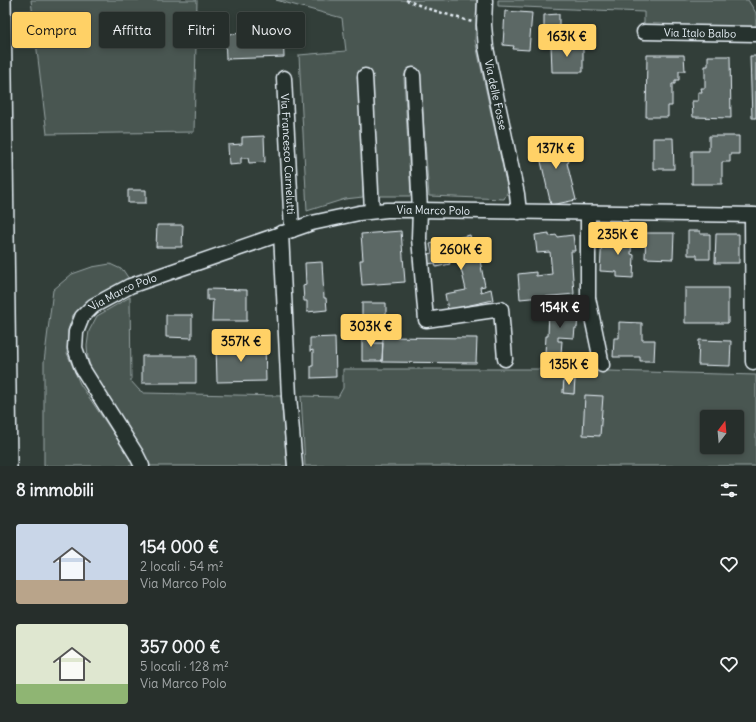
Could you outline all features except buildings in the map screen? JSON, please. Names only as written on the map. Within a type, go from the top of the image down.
[{"type":"highway","points":[[0,0],[6,466]]},
{"type":"street","name":"Via delle Fosse","points":[[485,0],[484,25],[490,72],[517,194],[519,212]]},
{"type":"street","name":"Via Italo Balbo","points":[[644,32],[756,34]]},
{"type":"street","points":[[413,75],[420,210],[419,238],[426,320],[501,309],[505,359]]},
{"type":"street","points":[[365,76],[372,211]]},
{"type":"street","name":"Via Francesco Carnelutti","points":[[284,78],[287,232]]},
{"type":"street","name":"Via Marco Polo","points":[[142,466],[82,368],[75,348],[76,332],[82,317],[93,306],[130,286],[332,218],[372,211],[420,210],[754,215],[753,362]]},
{"type":"street","points":[[588,213],[588,298],[602,365]]},
{"type":"street","points":[[287,232],[289,396],[295,466]]},
{"type":"path","points":[[406,0],[454,17],[484,25]]},
{"type":"shaded area","points":[[31,0],[197,0],[197,12],[173,12],[173,48],[196,48],[194,132],[47,134],[37,48],[91,48],[91,12],[32,12]]},
{"type":"shaded area","points":[[276,0],[477,0],[475,40],[508,191],[504,199],[429,196],[420,75],[415,73],[405,74],[404,78],[411,196],[375,196],[372,74],[360,74],[363,197],[345,199],[307,211],[299,55],[346,51],[342,18]]},
{"type":"shaded area","points":[[498,0],[748,0],[756,13],[756,28],[644,25],[644,12],[498,6]]},
{"type":"shaded area","points":[[110,264],[123,270],[129,279],[93,297],[73,315],[68,330],[67,353],[80,384],[134,466],[44,466],[44,362],[53,290],[72,274],[92,267]]},
{"type":"shaded area","points":[[130,297],[131,381],[139,390],[144,393],[281,396],[287,466],[150,466],[92,372],[88,359],[87,346],[89,331],[97,316]]},
{"type":"shaded area","points":[[343,369],[536,369],[756,375],[756,466],[305,466],[301,396],[338,397],[343,388]],"holes":[[[564,377],[575,378],[574,394],[563,393]]]}]
